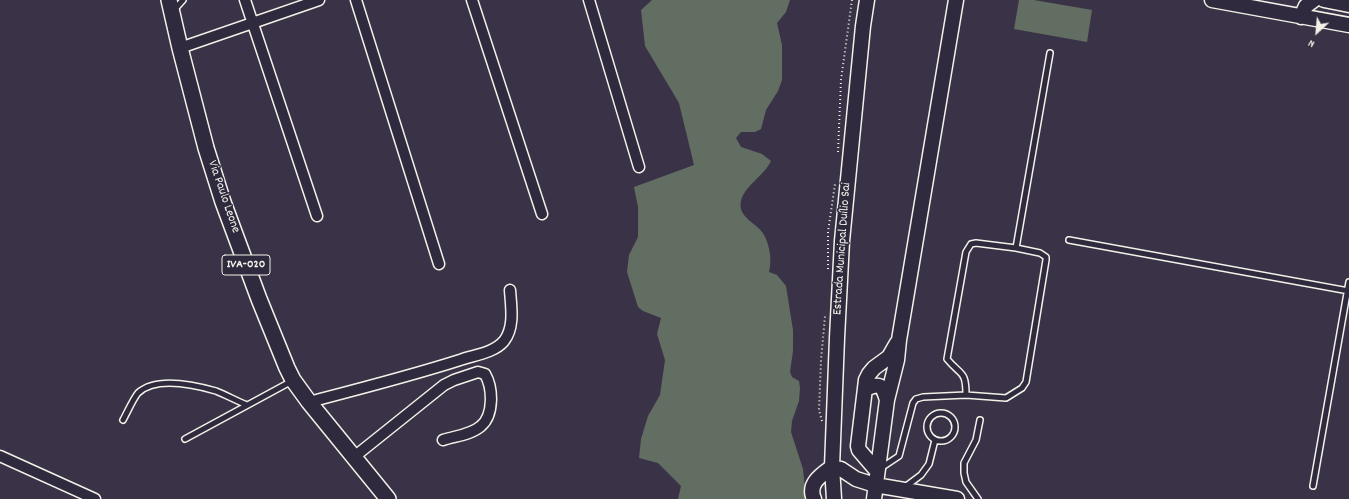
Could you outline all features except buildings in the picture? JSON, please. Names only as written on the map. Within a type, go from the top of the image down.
[{"type":"main road","name":"Via Paulo Leone","points":[[170,6],[206,148],[223,202],[259,299],[293,380],[309,402],[388,499]]},
{"type":"street","points":[[245,0],[316,216]]},
{"type":"street","points":[[180,48],[319,0]]},
{"type":"street","points":[[356,0],[439,264]]},
{"type":"street","points":[[472,0],[542,214]]},
{"type":"street","points":[[590,0],[639,166]]},
{"type":"street","name":"Estrada Municipal Duílio Sai","points":[[834,499],[832,467],[836,338],[842,241],[863,26],[867,0]]},
{"type":"street","points":[[874,499],[887,400],[897,360],[899,340],[956,0]]},
{"type":"street","points":[[1212,0],[1265,4],[1301,16],[1349,25]]},
{"type":"street","points":[[1301,16],[1306,6],[1314,0]]},
{"type":"street","points":[[1324,0],[1349,5]]},
{"type":"street","points":[[309,402],[424,371],[492,350],[500,345],[508,332],[512,315],[510,290]]},
{"type":"street","points":[[877,471],[858,446],[865,389],[869,374],[874,368],[889,357],[899,340]]},
{"type":"street","points":[[354,457],[444,385],[478,372],[485,374],[492,392],[490,408],[486,420],[481,426],[473,431],[443,440]]},
{"type":"street","points":[[865,389],[876,384],[879,385],[884,390],[887,400]]},
{"type":"street","points":[[865,457],[881,446]]},
{"type":"street","points":[[0,456],[78,495],[95,499]]},
{"type":"street","points":[[814,499],[812,490],[814,484],[818,477],[832,467],[841,469],[856,478],[875,485],[957,499]]},
{"type":"lane","points":[[170,6],[183,0]]},
{"type":"lane","points":[[1016,248],[1050,53]]},
{"type":"lane","points":[[1069,240],[1348,291]]},
{"type":"lane","points":[[877,471],[899,456],[913,403],[916,399],[923,397],[966,395],[1006,398],[1022,388],[1026,382],[1046,260],[1046,257],[1040,253],[1016,248],[976,243],[971,244],[966,252],[947,359],[959,369],[963,375],[966,382],[966,395]]},
{"type":"lane","points":[[1313,486],[1349,282]]},
{"type":"lane","points":[[184,439],[293,380]]},
{"type":"lane","points":[[123,420],[138,394],[149,387],[165,383],[185,384],[216,391],[247,405]]},
{"type":"lane","points":[[943,413],[947,414],[954,422],[954,433],[946,440],[935,440],[928,433],[927,423],[933,415],[943,413]]},
{"type":"lane","points":[[978,499],[966,482],[964,464],[976,440],[980,420]]},
{"type":"lane","points":[[902,489],[921,475],[929,464],[935,440]]},
{"type":"green space","points":[[652,0],[790,0],[786,12],[777,23],[782,45],[782,80],[778,91],[766,110],[761,129],[755,132],[741,132],[736,138],[741,147],[762,154],[771,161],[764,171],[746,190],[741,201],[741,207],[745,216],[761,231],[766,239],[770,258],[769,272],[777,275],[786,286],[793,330],[793,351],[790,372],[792,377],[799,381],[800,388],[799,401],[792,421],[791,432],[803,469],[806,499],[678,499],[681,486],[658,463],[639,458],[641,439],[648,416],[660,395],[665,360],[657,334],[661,318],[643,311],[638,307],[627,272],[629,255],[638,237],[638,207],[634,187],[694,165],[679,103],[645,46],[641,10]]},
{"type":"green space","points":[[1019,0],[1034,0],[1092,10],[1087,42],[1014,29]]}]
